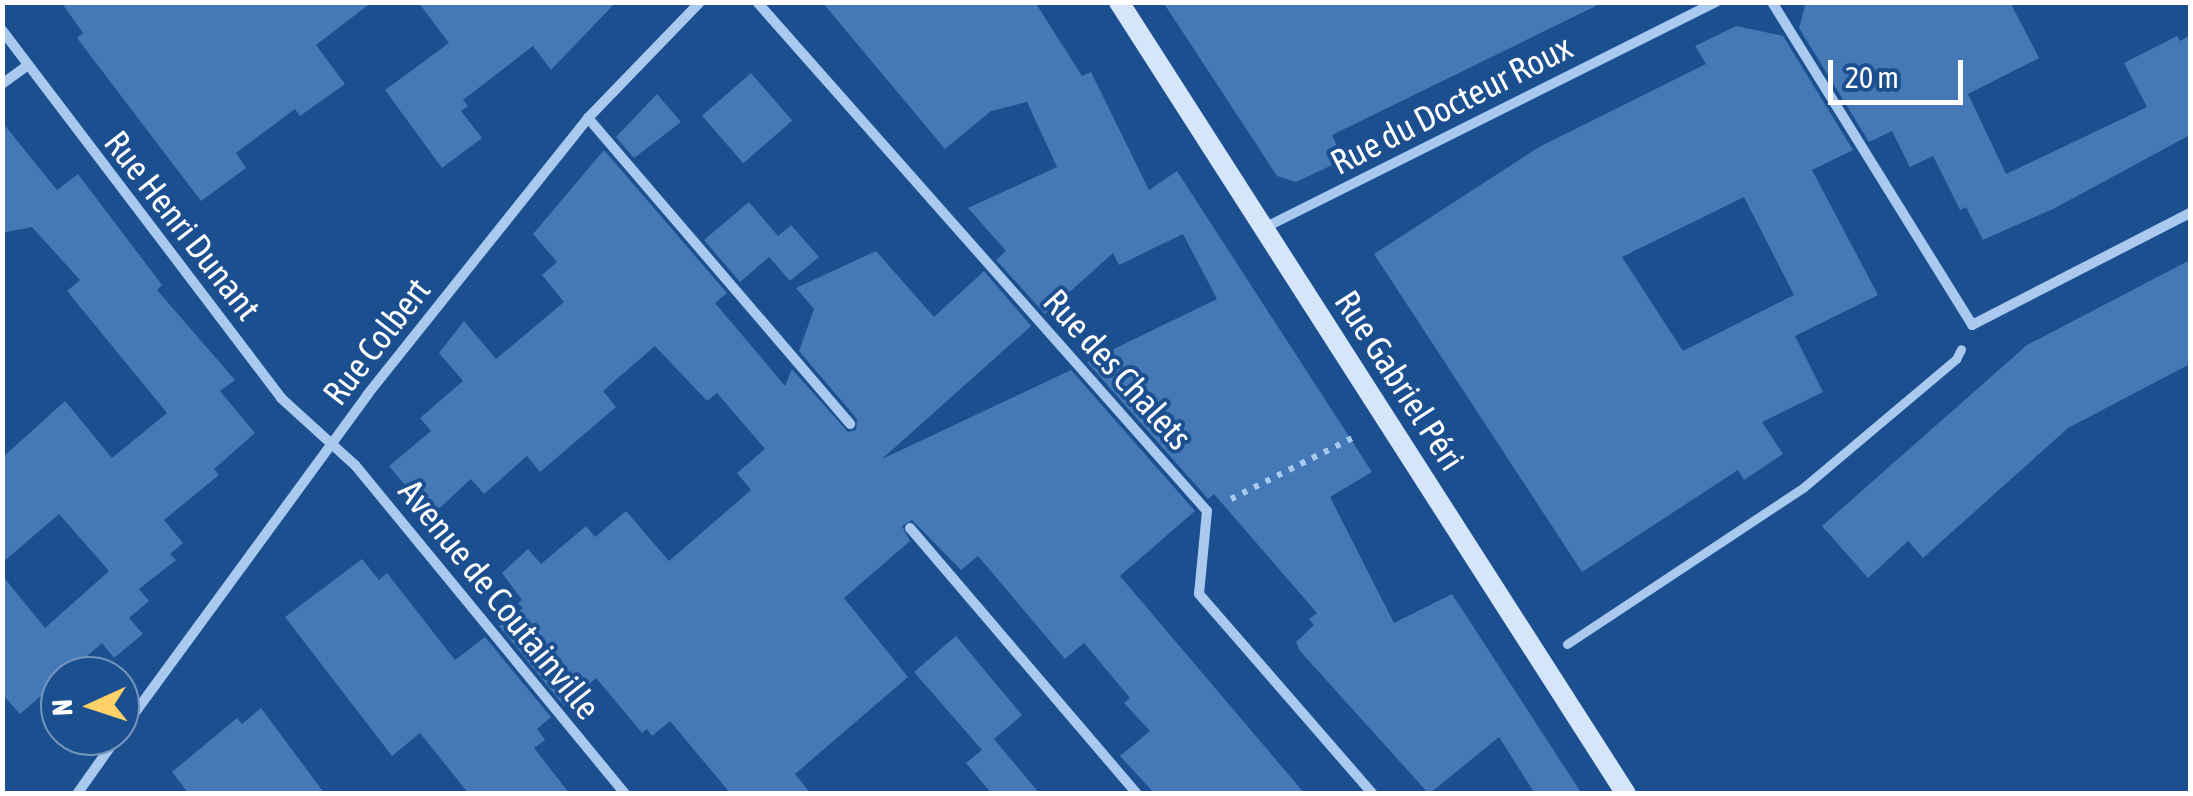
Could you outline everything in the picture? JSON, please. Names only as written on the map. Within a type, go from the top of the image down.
[{"type":"main road","name":"Rue Gabriel Péri","points":[[1120,2],[1626,794]]},
{"type":"street","name":"Rue Colbert","points":[[140,706],[330,444],[588,118],[700,2]]},
{"type":"street","name":"Rue des Chalets","points":[[757,2],[1207,511]]},
{"type":"street","name":"Rue du Docteur Roux","points":[[1264,228],[1716,2]]},
{"type":"street","points":[[1772,2],[1972,325],[2190,213]]},
{"type":"street","name":"Rue Henri Dunant","points":[[2,30],[281,398],[330,444]]},
{"type":"street","points":[[2,84],[27,66]]},
{"type":"street","points":[[588,118],[850,424]]},
{"type":"street","points":[[1567,644],[1804,487],[1956,359],[1960,348]]},
{"type":"street","name":"Avenue de Coutainville","points":[[330,444],[354,465],[624,794]]},
{"type":"street","points":[[1207,511],[1199,594],[1373,794]]},
{"type":"street","points":[[910,528],[1137,794]]},
{"type":"street","name":"Rue Colbert","points":[[78,794],[104,756]]},
{"type":"path","points":[[1207,511],[1358,435]]},
{"type":"building","points":[[61,2],[372,2],[316,45],[345,84],[300,116],[295,109],[236,153],[246,168],[201,201],[77,38],[83,33]]},
{"type":"building","points":[[418,2],[616,2],[551,70],[533,46],[463,100],[468,106],[461,111],[482,138],[442,168],[385,90],[449,43]]},
{"type":"building","points":[[822,2],[1035,2],[1082,76],[1091,72],[1149,190],[1177,171],[1372,472],[1330,497],[1394,623],[1452,594],[1582,794],[1535,794],[1499,737],[1429,794],[1300,651],[1296,642],[1314,625],[1309,619],[1317,613],[1214,494],[1208,499],[1087,362],[1217,299],[1183,234],[1119,265],[1113,253],[1045,314],[996,260],[1006,251],[968,208],[1057,167],[1027,102],[991,111],[945,149]]},
{"type":"building","points":[[1163,2],[1604,2],[1332,135],[1343,160],[1296,182],[1277,176]]},
{"type":"building","points":[[1806,2],[2010,2],[2039,58],[1968,94],[2006,174],[2147,107],[2124,63],[2177,36],[2180,41],[2190,35],[2190,135],[2055,208],[1983,240],[1966,207],[1960,210],[1933,156],[1910,167],[1892,131],[1869,142],[1799,28]]},
{"type":"building","points":[[1736,26],[1783,36],[1853,150],[1812,170],[1878,295],[1795,336],[1823,392],[1762,422],[1783,454],[1744,480],[1738,470],[1582,572],[1374,254],[1539,147],[1706,64],[1695,46]],"holes":[[[1744,197],[1794,295],[1683,351],[1622,257]]]},
{"type":"building","points":[[751,73],[792,121],[743,163],[702,116]]},
{"type":"building","points":[[657,94],[681,122],[634,158],[616,137]]},
{"type":"building","points":[[2,122],[57,190],[78,174],[162,285],[157,290],[235,380],[220,391],[255,433],[214,469],[219,475],[164,520],[183,543],[170,554],[176,560],[139,589],[149,601],[129,618],[143,634],[116,656],[102,643],[87,656],[40,656],[40,697],[20,714],[2,694],[2,575],[45,628],[109,571],[59,514],[2,563],[2,458],[65,401],[112,458],[167,413],[67,291],[80,280],[32,227],[2,233]]},
{"type":"building","points":[[604,150],[727,293],[715,303],[785,386],[792,369],[848,432],[856,430],[857,419],[799,351],[814,309],[796,288],[876,251],[934,317],[984,271],[1031,326],[882,459],[1071,370],[1195,511],[1120,576],[1305,794],[1155,794],[1120,756],[1150,731],[1124,703],[1130,698],[1084,643],[1065,659],[978,556],[961,570],[912,520],[902,526],[910,541],[844,598],[908,677],[795,774],[811,794],[731,794],[670,721],[652,736],[647,729],[642,733],[596,678],[564,706],[499,626],[523,608],[518,603],[522,600],[502,573],[528,549],[541,564],[586,526],[595,537],[626,511],[669,561],[751,490],[737,473],[765,449],[717,393],[707,401],[655,346],[603,391],[616,407],[540,472],[527,456],[484,494],[471,479],[431,516],[389,466],[431,431],[420,418],[463,381],[439,353],[464,321],[496,359],[564,302],[542,275],[557,262],[533,234]]},
{"type":"building","points":[[749,202],[778,236],[791,225],[819,257],[790,281],[769,257],[740,282],[704,240]]},
{"type":"building","points":[[2190,260],[2190,364],[2068,428],[1923,558],[1908,541],[1868,578],[1822,526],[2027,345]]},
{"type":"building","points":[[362,559],[379,580],[387,573],[455,660],[485,637],[551,717],[537,729],[545,740],[534,748],[570,794],[469,794],[420,733],[392,756],[285,617]]},
{"type":"building","points":[[956,636],[1022,715],[994,739],[1040,794],[992,794],[966,763],[982,750],[914,672]]},
{"type":"building","points":[[261,708],[325,794],[189,794],[172,772],[237,718],[242,724]]}]
